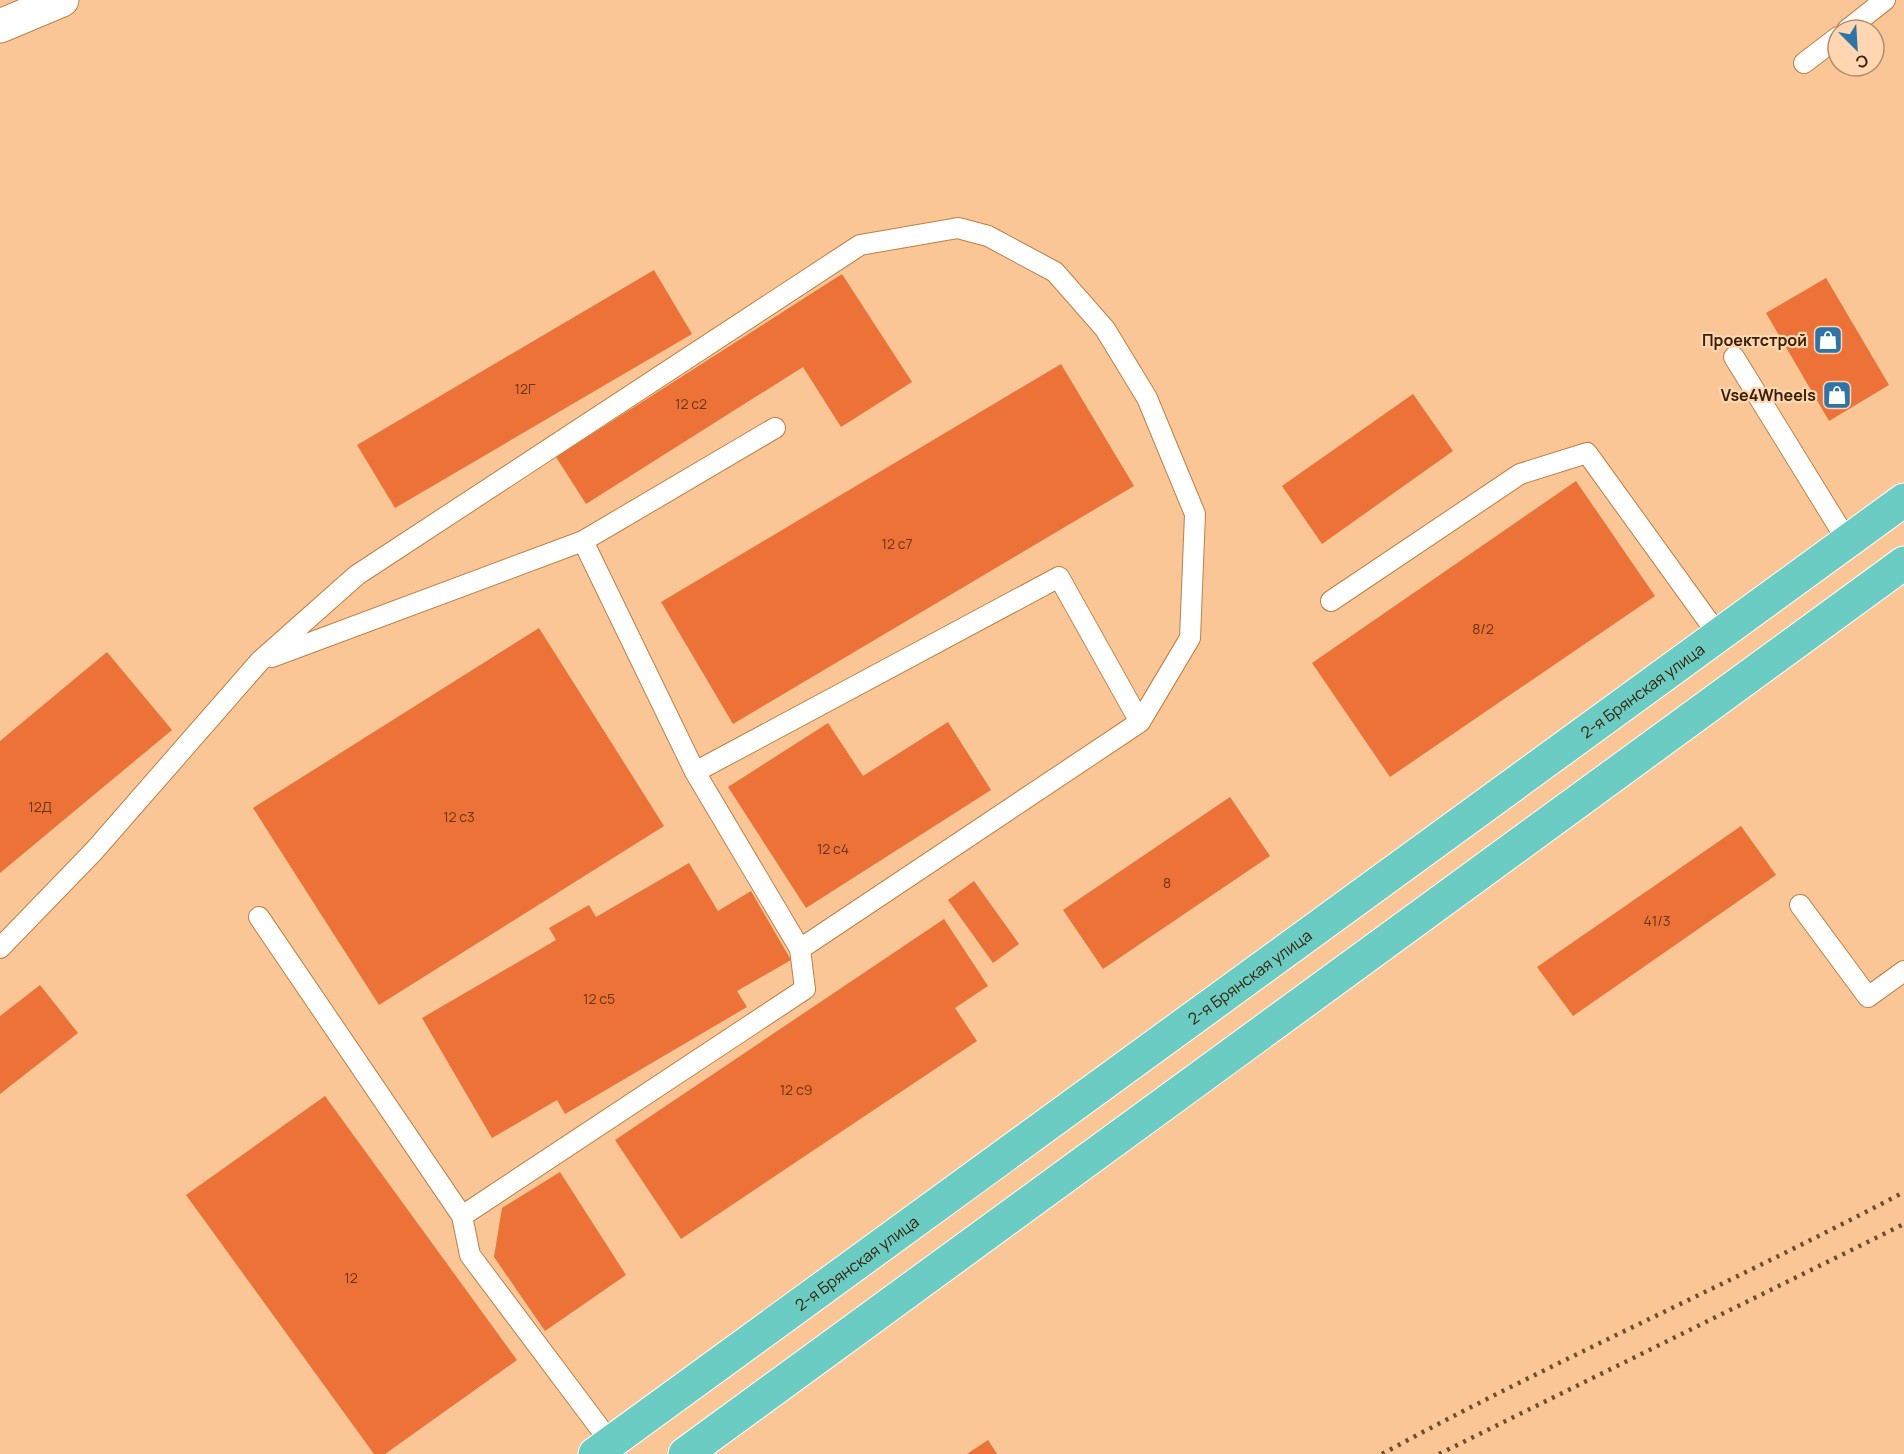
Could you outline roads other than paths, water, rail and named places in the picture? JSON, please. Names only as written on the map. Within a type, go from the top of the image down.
[{"type":"main road","name":"2-я Брянская улица","points":[[603,1448],[1904,500]]},
{"type":"main road","points":[[685,1454],[1904,563]]},
{"type":"street","points":[[0,26],[62,0]]},
{"type":"lane","points":[[1862,18],[1885,0]]},
{"type":"lane","points":[[1804,63],[1826,46]]},
{"type":"lane","points":[[0,948],[94,851],[260,662],[357,574],[860,245],[958,228],[988,236],[1055,272],[1105,329],[1147,398],[1195,514],[1190,638],[1140,722],[801,949]]},
{"type":"lane","points":[[1734,357],[1848,542]]},
{"type":"lane","points":[[260,662],[583,541],[775,428]]},
{"type":"lane","points":[[1331,601],[1520,474],[1587,453],[1719,636]]},
{"type":"lane","points":[[462,1216],[805,989],[801,949],[694,772],[583,541]]},
{"type":"lane","points":[[694,772],[1059,577],[1140,722]]},
{"type":"lane","points":[[1800,905],[1868,997],[1904,971]]},
{"type":"lane","points":[[259,917],[462,1216],[470,1256],[603,1448]]},
{"type":"railway","points":[[1382,1454],[1904,1192]]},
{"type":"railway","points":[[1439,1454],[1904,1224]]},
{"type":"place","name":"Проектстрой","points":[[1828,340]]},
{"type":"place","name":"Vse4Wheels","points":[[1837,395]]}]
